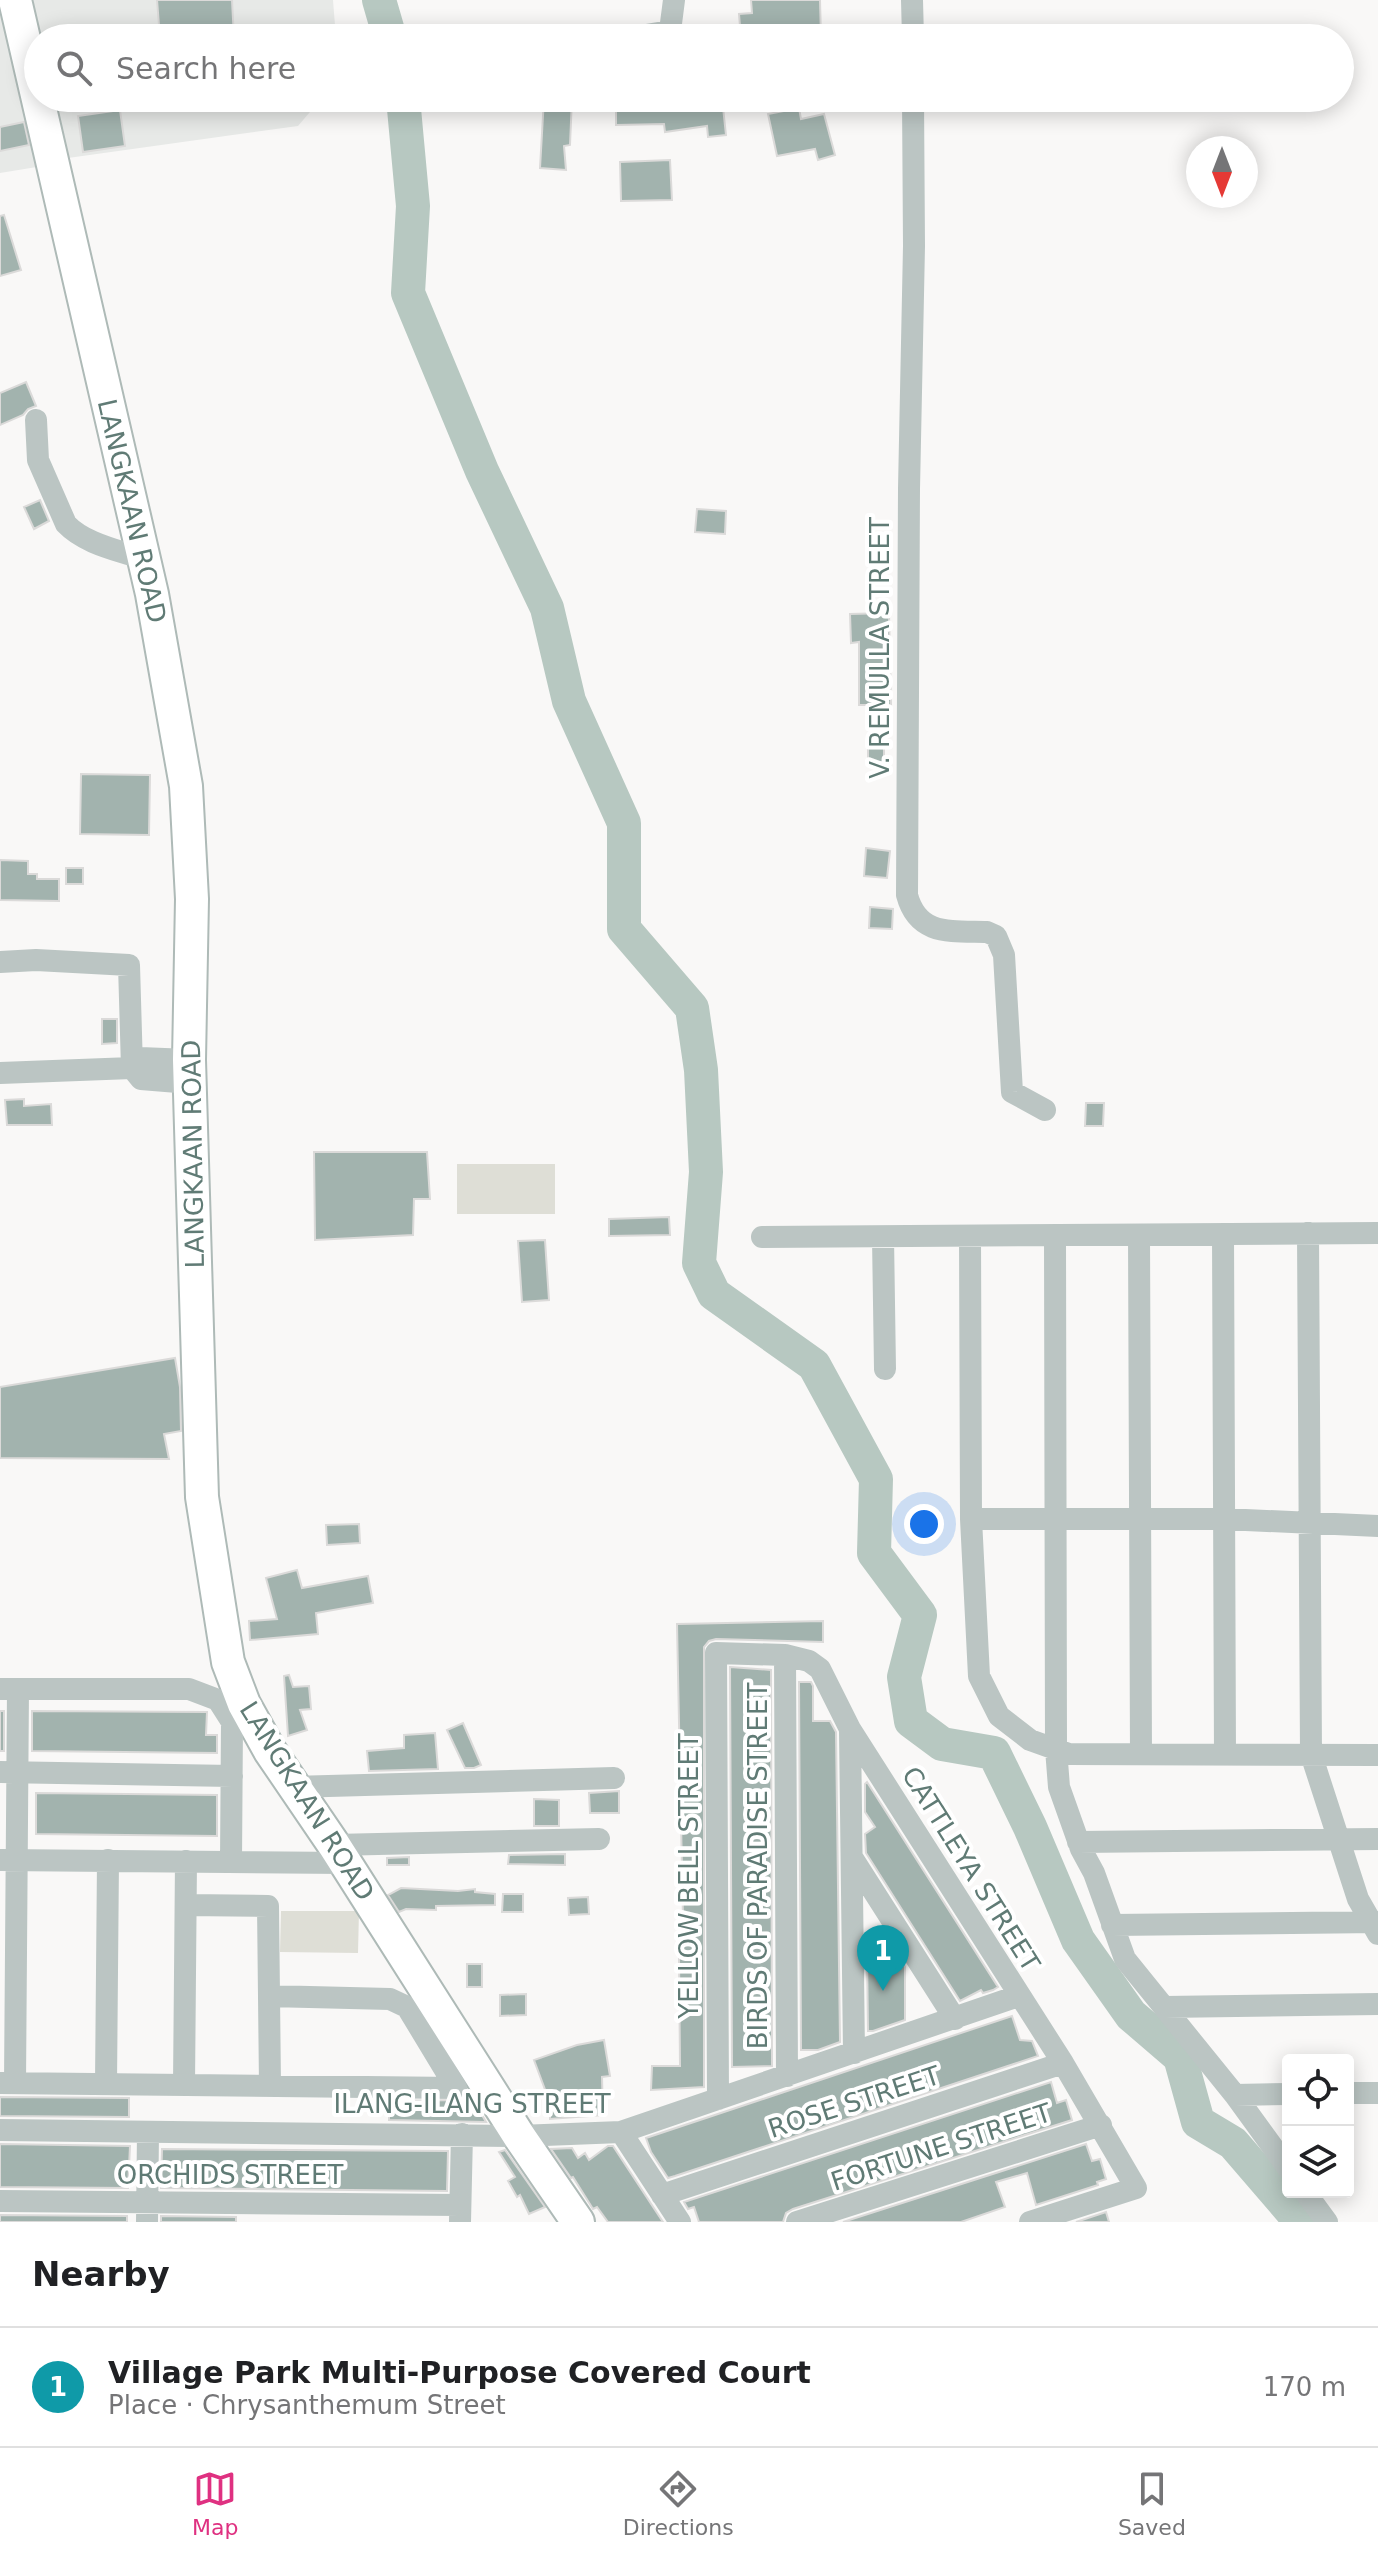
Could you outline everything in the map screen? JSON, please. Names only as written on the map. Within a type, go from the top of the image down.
[{"type":"street","name":"LANGKAAN ROAD","points":[[15,0],[24,39]]},
{"type":"street","points":[[671,24],[674,0]]},
{"type":"street","points":[[912,0],[913,24]]},
{"type":"street","name":"LANGKAAN ROAD","points":[[41,112],[143,559],[186,786],[192,899],[190,1071],[202,1497],[228,1662],[244,1704],[292,1787],[340,1854],[519,2136],[578,2222]]},
{"type":"street","name":"V. REMULLA STREET","points":[[913,112],[907,895],[911,910],[918,920],[929,927],[987,932],[996,936],[1004,955],[1012,1092],[1045,1110]]},
{"type":"street","points":[[36,420],[38,460],[66,524],[87,539],[143,559]]},
{"type":"street","points":[[0,962],[36,960],[129,965],[132,1068]]},
{"type":"street","points":[[0,1073],[132,1068],[140,1058],[190,1071]]},
{"type":"street","points":[[1308,1233],[1311,1754],[1358,1899],[1375,1926]]},
{"type":"street","points":[[762,1237],[1378,1233]]},
{"type":"street","points":[[1223,1234],[1225,1754]]},
{"type":"street","points":[[1055,1235],[1056,1749],[1059,1787],[1125,1959],[1235,2095],[1282,2160]]},
{"type":"street","points":[[1139,1235],[1141,1754]]},
{"type":"street","points":[[970,1236],[971,1519],[979,1676],[999,1716],[1030,1740],[1069,1754],[1378,1755]]},
{"type":"street","points":[[883,1237],[885,1369]]},
{"type":"street","points":[[971,1519],[1224,1519],[1378,1526]]},
{"type":"street","name":"CATTLEYA STREET","points":[[716,1653],[785,1655],[809,1661],[820,1669],[850,1729],[1063,2063],[1136,2188],[1030,2222]]},
{"type":"street","name":"YELLOW BELL STREET","points":[[716,1653],[718,2099]]},
{"type":"street","name":"BIRDS OF PARADISE STREET","points":[[785,1655],[787,2076]]},
{"type":"street","points":[[231,1862],[232,1722],[218,1700],[189,1689],[9,1689],[8,2083],[456,2088],[407,2007],[399,2003],[390,1999],[269,1996]]},
{"type":"street","points":[[850,1729],[854,2053]]},
{"type":"street","points":[[9,1773],[232,1776]]},
{"type":"street","points":[[292,1787],[614,1778]]},
{"type":"street","points":[[8,1860],[231,1862],[599,1839]]},
{"type":"street","points":[[1078,1842],[1378,1839]]},
{"type":"street","points":[[852,1858],[955,2019]]},
{"type":"street","points":[[106,2084],[108,1860]]},
{"type":"street","points":[[184,2085],[186,1861]]},
{"type":"street","points":[[186,1905],[268,1906],[270,2086]]},
{"type":"street","points":[[1112,1925],[1375,1926]]},
{"type":"street","name":"ILANG-ILANG STREET","points":[[0,2130],[519,2136],[621,2132],[1018,1996]]},
{"type":"street","points":[[1165,2007],[1378,2004]]},
{"type":"street","name":"ROSE STREET","points":[[662,2195],[1063,2063]]},
{"type":"street","points":[[1363,2093],[1378,2114]]},
{"type":"street","points":[[1235,2095],[1282,2094]]},
{"type":"street","name":"FORTUNE STREET","points":[[797,2222],[1101,2125]]},
{"type":"street","points":[[147,2212],[148,2132]]},
{"type":"street","points":[[621,2132],[680,2222]]},
{"type":"street","points":[[460,2214],[462,2134]]},
{"type":"street","points":[[1309,2198],[1327,2222]]},
{"type":"street","name":"ORCHIDS STREET","points":[[0,2201],[147,2212],[460,2214]]},
{"type":"shaded area","points":[[0,0],[24,81],[24,112],[33,112],[49,165],[0,173]]},
{"type":"shaded area","points":[[33,0],[333,0],[335,24],[38,24]]},
{"type":"shaded area","points":[[57,112],[310,112],[298,126],[68,158]]},
{"type":"shaded area","points":[[457,1164],[555,1164],[555,1214],[457,1214]]},
{"type":"shaded area","points":[[281,1911],[359,1911],[358,1953],[280,1952]]},
{"type":"building","points":[[157,0],[232,0],[233,24],[159,24]]},
{"type":"building","points":[[751,0],[820,0],[821,24],[740,24],[739,14],[752,13]]},
{"type":"building","points":[[120,112],[125,146],[83,152],[78,116]]},
{"type":"building","points":[[543,112],[571,112],[570,145],[564,146],[566,170],[540,168]]},
{"type":"building","points":[[616,112],[724,112],[726,135],[708,137],[707,126],[665,132],[664,124],[616,125]]},
{"type":"building","points":[[800,112],[801,119],[824,114],[835,155],[818,160],[815,149],[777,156],[768,114]]},
{"type":"building","points":[[24,122],[29,145],[0,151],[0,127]]},
{"type":"building","points":[[670,160],[672,200],[621,201],[620,162]]},
{"type":"building","points":[[4,215],[21,270],[0,276],[0,216]]},
{"type":"building","points":[[26,382],[36,406],[0,425],[0,393]]},
{"type":"building","points":[[40,500],[49,521],[34,529],[24,507]]},
{"type":"building","points":[[697,509],[726,511],[725,534],[695,532]]},
{"type":"building","points":[[889,613],[891,705],[859,705],[859,642],[851,643],[850,614]]},
{"type":"building","points":[[868,743],[884,743],[884,762],[868,762]]},
{"type":"building","points":[[81,774],[150,775],[149,835],[80,834]]},
{"type":"building","points":[[866,848],[890,851],[887,878],[864,876]]},
{"type":"building","points":[[0,860],[28,861],[28,874],[37,874],[37,879],[59,879],[59,901],[0,900]]},
{"type":"building","points":[[66,868],[83,868],[83,884],[66,884]]},
{"type":"building","points":[[870,907],[893,909],[892,929],[869,928]]},
{"type":"building","points":[[102,1019],[117,1019],[117,1043],[102,1044]]},
{"type":"building","points":[[24,1099],[24,1106],[51,1104],[52,1125],[7,1125],[5,1100]]},
{"type":"building","points":[[1086,1103],[1104,1103],[1103,1126],[1085,1126]]},
{"type":"building","points":[[314,1152],[427,1152],[430,1199],[414,1199],[413,1235],[315,1240]]},
{"type":"building","points":[[669,1217],[670,1235],[609,1236],[609,1219]]},
{"type":"building","points":[[545,1240],[549,1300],[522,1302],[518,1241]]},
{"type":"building","points":[[175,1358],[180,1387],[181,1431],[164,1434],[169,1459],[0,1458],[0,1387]]},
{"type":"building","points":[[359,1524],[360,1543],[327,1545],[326,1525]]},
{"type":"building","points":[[297,1570],[302,1588],[368,1576],[373,1603],[316,1613],[318,1634],[250,1640],[249,1621],[277,1619],[266,1578]]},
{"type":"building","points":[[823,1621],[823,1642],[716,1639],[704,1647],[704,2087],[651,2090],[652,2066],[680,2066],[679,1957],[683,1957],[683,1919],[677,1624]]},
{"type":"building","points":[[730,1667],[771,1670],[772,2066],[732,2067]]},
{"type":"building","points":[[289,1675],[293,1687],[309,1686],[311,1709],[300,1710],[307,1730],[288,1736],[284,1676]]},
{"type":"building","points":[[799,1682],[811,1682],[813,1686],[813,1721],[830,1721],[836,1732],[840,2042],[818,2050],[801,2050]]},
{"type":"building","points":[[0,1711],[4,1711],[4,1751],[0,1751]]},
{"type":"building","points":[[32,1711],[207,1712],[206,1735],[217,1735],[217,1753],[32,1751]]},
{"type":"building","points":[[463,1723],[481,1765],[474,1768],[465,1768],[447,1730]]},
{"type":"building","points":[[435,1733],[438,1769],[369,1771],[367,1751],[404,1748],[404,1735]]},
{"type":"building","points":[[867,1782],[998,1987],[983,1993],[981,1990],[960,2001],[866,1853],[865,1834],[875,1827],[865,1812]]},
{"type":"building","points":[[619,1791],[619,1813],[590,1813],[589,1793]]},
{"type":"building","points":[[36,1793],[217,1795],[217,1836],[36,1834]]},
{"type":"building","points":[[534,1799],[559,1800],[559,1826],[534,1826]]},
{"type":"building","points":[[565,1854],[565,1865],[508,1864],[509,1855]]},
{"type":"building","points":[[409,1857],[409,1865],[387,1865],[387,1858]]},
{"type":"building","points":[[401,1888],[475,1889],[475,1892],[495,1894],[495,1905],[436,1906],[436,1910],[406,1909],[399,1912],[388,1895]]},
{"type":"building","points":[[503,1894],[523,1894],[523,1912],[502,1912]]},
{"type":"building","points":[[588,1897],[589,1914],[569,1915],[568,1898]]},
{"type":"building","points":[[867,1952],[896,1952],[905,1967],[905,2020],[873,2031],[868,2031]]},
{"type":"building","points":[[467,1964],[482,1964],[482,1987],[467,1987]]},
{"type":"building","points":[[526,1994],[526,2015],[500,2016],[500,1995]]},
{"type":"building","points":[[1012,2016],[1020,2040],[1032,2041],[1038,2056],[668,2178],[646,2138]]},
{"type":"building","points":[[604,2040],[610,2076],[602,2077],[603,2115],[550,2119],[550,2103],[534,2060],[577,2045]]},
{"type":"building","points":[[1051,2082],[1057,2103],[1066,2100],[1072,2120],[793,2209],[786,2213],[783,2222],[699,2222],[694,2207],[688,2209],[684,2202]]},
{"type":"building","points":[[0,2097],[129,2098],[129,2117],[0,2116]]},
{"type":"building","points":[[465,2100],[465,2103],[475,2103],[486,2122],[389,2120],[389,2101]]},
{"type":"building","points":[[0,2144],[130,2146],[128,2188],[0,2187]]},
{"type":"building","points":[[1086,2144],[1092,2161],[1100,2159],[1106,2179],[1097,2182],[1098,2185],[1036,2205],[1027,2173],[996,2182],[1005,2207],[961,2222],[843,2222]]},
{"type":"building","points":[[608,2146],[613,2146],[663,2222],[608,2222],[597,2207],[593,2209],[551,2149],[572,2148],[578,2158],[585,2153],[589,2160]]},
{"type":"building","points":[[162,2149],[448,2151],[447,2191],[161,2188]]},
{"type":"building","points":[[505,2150],[545,2207],[529,2214],[520,2195],[517,2197],[508,2181],[515,2177],[499,2152]]},
{"type":"building","points":[[1106,2212],[1109,2222],[1076,2222]]},
{"type":"building","points":[[0,2215],[127,2216],[127,2222],[0,2222]]},
{"type":"building","points":[[161,2216],[236,2217],[236,2222],[161,2222]]},
{"type":"waterway","points":[[379,0],[386,24]]},
{"type":"waterway","points":[[404,112],[413,206],[408,293],[482,471],[547,608],[569,701],[624,823],[624,929],[692,1008],[701,1070],[706,1172],[699,1263],[714,1294],[814,1365],[876,1479],[874,1553],[920,1615],[904,1677],[911,1721],[942,1744],[994,1753],[1030,1827],[1078,1940],[1131,2015],[1180,2057],[1198,2122],[1233,2143],[1301,2222]]},
{"type":"place","name":"Village Park Multi-Purpose Covered Court","points":[[883,1991]]}]
